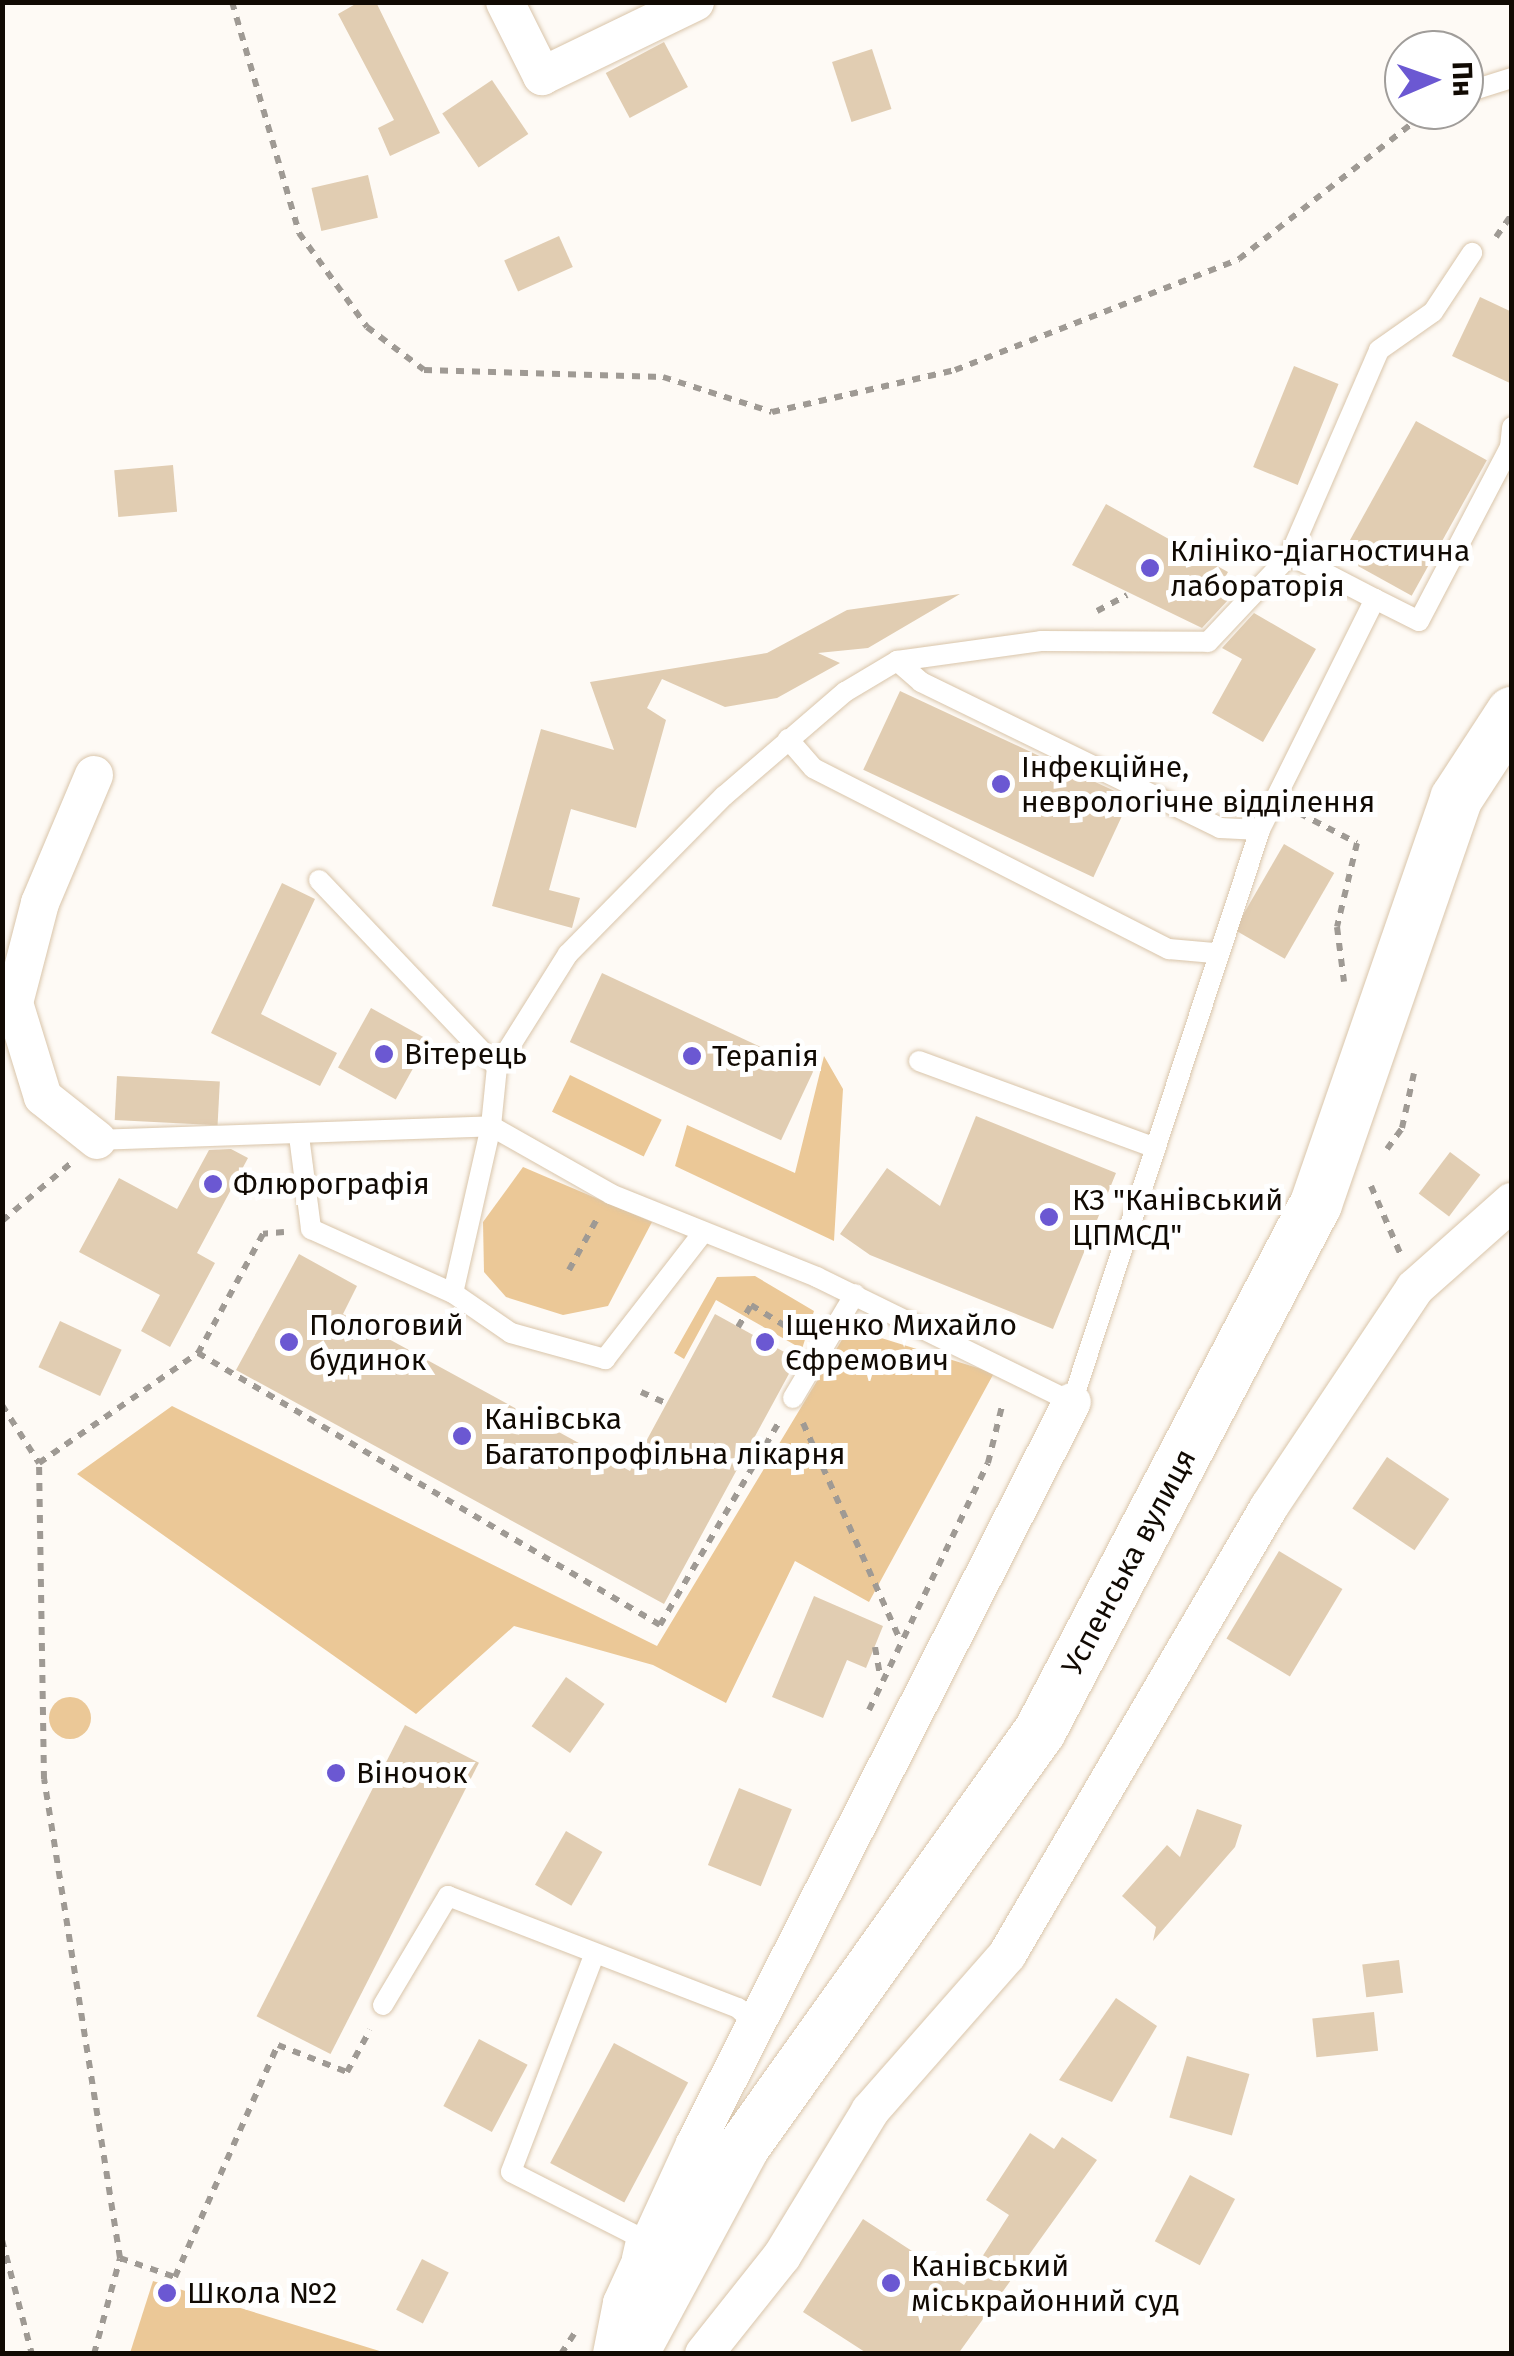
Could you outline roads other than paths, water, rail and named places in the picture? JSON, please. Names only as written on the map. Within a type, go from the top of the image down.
[{"type":"street","points":[[505,2],[542,76],[695,2]]},
{"type":"street","name":"Успенська вулиця","points":[[632,2354],[744,2146],[1040,1731],[1316,1204],[1456,799],[1512,713]]},
{"type":"street","points":[[94,775],[40,903],[14,1003],[43,1097],[98,1140]]},
{"type":"street","points":[[704,2354],[782,2256],[870,2110],[1006,1954],[1269,1506],[1415,1288],[1512,1202]]},
{"type":"street","points":[[612,2354],[622,2302],[756,2025],[1072,1402]]},
{"type":"lane","points":[[1484,87],[1512,78]]},
{"type":"lane","points":[[453,1293],[492,1126],[498,1067],[568,954],[788,739],[896,661],[1041,642],[1208,642],[1290,555],[1378,350],[1433,312],[1472,253]]},
{"type":"lane","points":[[1290,555],[1419,621],[1510,447],[1512,426]]},
{"type":"lane","points":[[98,1140],[299,1136],[492,1126],[611,1194],[855,1294],[1072,1402],[1214,952],[1260,830],[1375,599]]},
{"type":"lane","points":[[896,661],[921,682],[1220,828],[1260,830]]},
{"type":"lane","points":[[788,739],[813,768],[1169,949],[1214,952]]},
{"type":"lane","points":[[319,880],[498,1067]]},
{"type":"lane","points":[[918,1061],[1155,1148]]},
{"type":"lane","points":[[299,1136],[310,1229],[453,1293],[511,1333],[605,1358],[702,1234]]},
{"type":"lane","points":[[792,1398],[855,1294]]},
{"type":"lane","points":[[383,2005],[448,1896],[594,1958],[738,2008],[756,2025]]},
{"type":"lane","points":[[594,1958],[511,2172],[636,2236],[622,2302]]},
{"type":"place","name":"Клініко-діагностична лабораторія","points":[[1150,568]]},
{"type":"place","name":"Інфекційне, неврологічне відділення","points":[[1001,784]]},
{"type":"place","name":"Вітерець","points":[[384,1054]]},
{"type":"place","name":"Терапія","points":[[692,1056]]},
{"type":"place","name":"Флюрографія","points":[[213,1184]]},
{"type":"place","name":"КЗ \"Канівський ЦПМСД\"","points":[[1049,1217]]},
{"type":"place","name":"Пологовий будинок","points":[[289,1342]]},
{"type":"place","name":"Іщенко Михайло Єфремович","points":[[765,1342]]},
{"type":"place","name":"Канівська Багатопрофільна лікарня","points":[[462,1436]]},
{"type":"place","name":"Віночок","points":[[336,1773]]},
{"type":"place","name":"Канівський міськрайонний суд","points":[[891,2283]]},
{"type":"place","name":"Школа №2","points":[[167,2293]]}]
